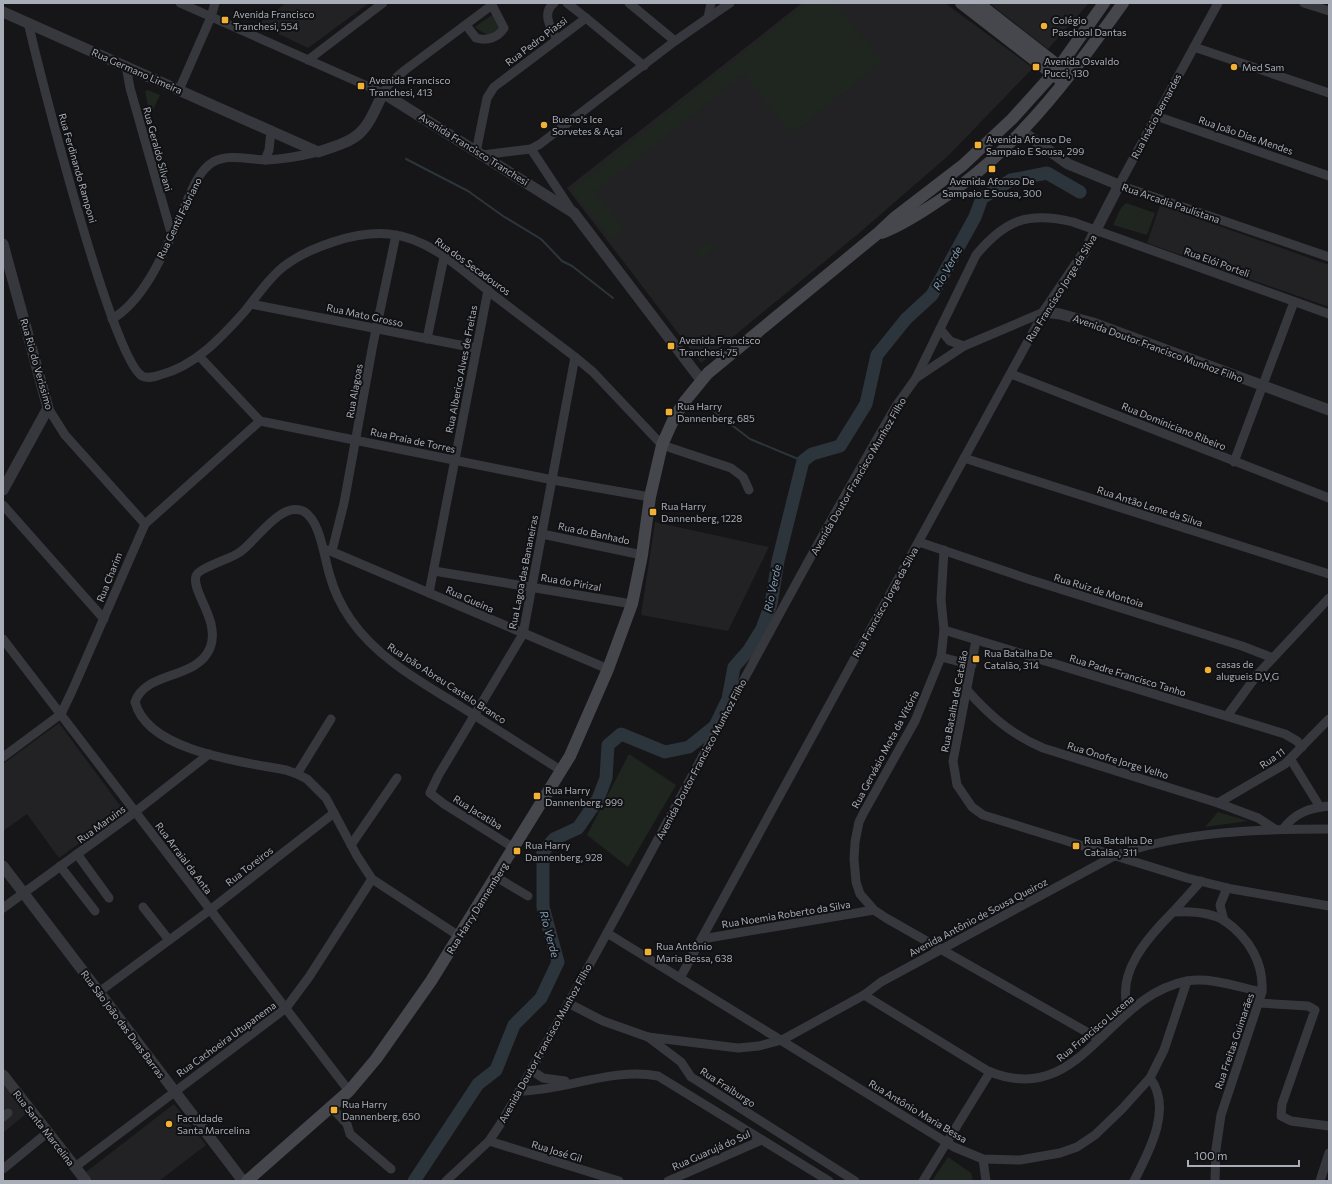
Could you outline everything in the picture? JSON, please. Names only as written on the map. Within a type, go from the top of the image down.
[{"type":"main road","points":[[961,3],[1068,79]]},
{"type":"main road","points":[[978,3],[1056,70]]},
{"type":"main road","points":[[878,234],[894,218],[940,183],[1012,119],[1056,70],[1104,3]]},
{"type":"main road","points":[[878,234],[900,226],[948,195],[1023,132],[1068,79],[1123,3]]},
{"type":"main road","points":[[940,183],[948,195]]},
{"type":"main road","name":"Rua Harry Dannemberg","points":[[248,1181],[349,1091],[376,1059],[413,1008],[562,771],[582,733],[632,604],[642,555],[650,497],[662,445],[675,416],[701,380],[878,234]]},
{"type":"street","name":"Avenida Francisco Tranchesi","points":[[180,3],[383,93],[574,213],[701,380]]},
{"type":"street","points":[[179,90],[211,16],[214,3]]},
{"type":"street","points":[[308,60],[383,3]]},
{"type":"street","points":[[554,3],[548,9],[547,18],[557,40]]},
{"type":"street","points":[[567,3],[644,66]]},
{"type":"street","points":[[629,3],[674,41]]},
{"type":"street","points":[[708,18],[711,3]]},
{"type":"street","points":[[479,153],[530,149],[540,144],[644,66],[674,41],[730,3]]},
{"type":"street","name":"Rua Inácio Bernardes","points":[[1097,231],[1119,185],[1218,3]]},
{"type":"street","points":[[1304,3],[1329,11]]},
{"type":"street","points":[[383,93],[389,84],[405,70],[466,25],[491,4],[504,28],[498,35],[489,39],[476,38],[466,25]]},
{"type":"street","name":"Rua Germano Limeira","points":[[3,12],[318,152]]},
{"type":"street","name":"Rua Pedro Piassi","points":[[479,153],[489,93],[494,87],[586,18]]},
{"type":"street","name":"Rua Ferdinando Ramponi","points":[[28,22],[56,132],[112,319]]},
{"type":"street","points":[[1194,47],[1329,93]]},
{"type":"street","name":"Rua Geraldo Silvani","points":[[126,66],[130,88],[172,236]]},
{"type":"street","name":"Rua Gentil Fabriano","points":[[112,319],[121,314],[134,299],[158,263],[172,236],[191,192],[206,167],[214,162],[232,158],[265,160],[304,156],[338,146],[360,134],[369,124],[383,93]]},
{"type":"street","name":"Rua João Dias Mendes","points":[[1156,116],[1329,176]]},
{"type":"street","points":[[265,160],[269,150],[271,131]]},
{"type":"street","name":"Rua Arcadia Paulistana","points":[[1023,132],[1068,164],[1119,185],[1329,257]]},
{"type":"street","points":[[530,149],[574,213]]},
{"type":"street","name":"Rua Elói Porteli","points":[[916,378],[976,255],[990,239],[1005,227],[1026,218],[1048,217],[1073,222],[1188,262],[1329,314]]},
{"type":"street","name":"Rua Francisco Jorge da Silva","points":[[680,978],[1044,312],[1097,231]]},
{"type":"street","name":"Rua dos Secadouros","points":[[112,319],[131,361],[141,375],[147,378],[166,374],[178,369],[199,356],[221,336],[251,304],[264,286],[283,267],[324,246],[350,237],[370,234],[396,235],[411,239],[444,257],[575,357],[593,372],[662,445]]},
{"type":"street","name":"Rua Alagoas","points":[[332,551],[356,440],[396,235]]},
{"type":"street","name":"Rua Rio do Verissimo","points":[[3,244],[5,266],[48,408],[65,435],[145,524]]},
{"type":"street","points":[[427,339],[444,257]]},
{"type":"street","name":"Rua Alberico Alves de Freitas","points":[[429,593],[488,290]]},
{"type":"street","points":[[1234,462],[1294,302]]},
{"type":"street","name":"Rua Mato Grosso","points":[[251,304],[377,330],[476,348]]},
{"type":"street","name":"Avenida Doutor Francisco Munhoz Filho","points":[[449,1180],[489,1142],[519,1091],[607,933],[853,481],[896,406],[916,378],[964,346],[1044,312],[1060,314],[1093,323],[1329,410]]},
{"type":"street","points":[[940,329],[950,341],[964,346]]},
{"type":"street","points":[[199,356],[260,421]]},
{"type":"street","name":"Rua Lagoa das Bananeiras","points":[[430,793],[438,776],[523,634],[575,357]]},
{"type":"street","name":"Rua Dominiciano Ribeiro","points":[[1011,374],[1329,498]]},
{"type":"street","points":[[3,490],[48,408]]},
{"type":"street","name":"Rua Praia de Torres","points":[[260,421],[553,480],[650,497]]},
{"type":"street","name":"Rua Charim","points":[[3,756],[61,714],[145,524],[260,421]]},
{"type":"street","points":[[662,445],[730,468],[743,476],[749,490]]},
{"type":"street","name":"Rua Antão Leme da Silva","points":[[964,458],[1329,574]]},
{"type":"street","points":[[3,504],[104,619]]},
{"type":"street","name":"Rua João Abreu Castelo Branco","points":[[459,936],[372,879],[319,790],[297,774],[209,754],[175,742],[144,720],[135,702],[140,692],[145,687],[195,666],[202,661],[210,650],[214,637],[213,629],[197,585],[197,574],[205,568],[235,556],[272,521],[288,511],[295,509],[308,515],[318,533],[334,590],[350,619],[366,639],[382,655],[409,674],[562,771]]},
{"type":"street","name":"Rua do Banhado","points":[[542,534],[642,555]]},
{"type":"street","name":"Rua Ruiz de Montoia","points":[[919,542],[1028,579],[1242,646],[1273,658]]},
{"type":"street","name":"Rua Gueina","points":[[323,549],[332,551],[523,634],[608,669]]},
{"type":"street","name":"Rua Gervásio Mota da Vitória","points":[[944,550],[942,600],[944,630],[941,658],[922,707],[859,822],[854,860],[856,882],[860,894],[874,910],[907,932],[1099,1039]]},
{"type":"street","name":"Rua do Pirizal","points":[[434,571],[532,586],[632,604]]},
{"type":"street","points":[[1227,716],[1247,687],[1329,598]]},
{"type":"street","name":"Rua Padre Francisco Tanho","points":[[944,630],[1285,734],[1297,741],[1302,747]]},
{"type":"street","name":"Rua Arraial da Anta","points":[[3,639],[349,1091]]},
{"type":"street","name":"Rua Batalha de Catalão","points":[[976,640],[953,761],[957,785],[972,806],[983,815],[993,820],[1201,881],[1228,888],[1329,906]]},
{"type":"street","points":[[941,658],[972,665]]},
{"type":"street","name":"Rua Onofre Jorge Velho","points":[[967,690],[1006,728],[1028,742],[1218,803],[1258,818],[1279,829]]},
{"type":"street","points":[[297,774],[331,719]]},
{"type":"street","name":"Rua 11","points":[[1218,803],[1275,771],[1291,760],[1329,719]]},
{"type":"street","name":"Rua Maruins","points":[[3,908],[135,812],[209,754]]},
{"type":"street","points":[[1279,829],[1300,812],[1324,807],[1291,760]]},
{"type":"street","points":[[351,845],[397,778]]},
{"type":"street","name":"Rua Jacatiba","points":[[430,793],[444,804],[514,848]]},
{"type":"street","name":"Rua Toreiros","points":[[98,992],[210,910],[334,813]]},
{"type":"street","name":"Avenida Antônio de Sousa Queiroz","points":[[648,1037],[738,1048],[759,1046],[782,1040],[864,995],[881,982],[1114,856],[1147,845],[1169,841],[1279,829],[1329,829]]},
{"type":"street","points":[[77,854],[109,898]]},
{"type":"street","name":"Rua São João das Duas Barras","points":[[3,866],[242,1181]]},
{"type":"street","points":[[60,866],[95,911]]},
{"type":"street","points":[[496,877],[528,896]]},
{"type":"street","name":"Rua Cachoeira Utupanema","points":[[75,1167],[174,1090],[286,1008],[309,977],[372,879]]},
{"type":"street","points":[[1129,1011],[1124,997],[1128,975],[1146,942],[1201,881]]},
{"type":"street","points":[[1224,921],[1220,905],[1228,888]]},
{"type":"street","points":[[143,907],[169,940]]},
{"type":"street","name":"Rua Noemia Roberto da Silva","points":[[702,939],[874,910]]},
{"type":"street","name":"Rua Freitas Guimarães","points":[[1173,912],[1197,913],[1224,921],[1237,932],[1254,952],[1260,963],[1263,979],[1260,1003],[1221,1114],[1216,1149],[1215,1181]]},
{"type":"street","name":"Rua Antônio Maria Bessa","points":[[607,933],[946,1142],[983,1159],[1020,1160],[1043,1157],[1077,1147],[1095,1135],[1111,1121],[1150,1078],[1164,1050],[1188,981]]},
{"type":"street","name":"Rua Francisco Lucena","points":[[864,995],[990,1072],[1016,1079],[1035,1079],[1050,1076],[1065,1069],[1129,1011],[1165,988],[1188,981],[1200,980],[1223,983],[1262,992]]},
{"type":"street","name":"Rua Fraiburgo","points":[[568,1003],[603,1021],[648,1037],[681,1062],[691,1077],[855,1181]]},
{"type":"street","points":[[1260,1003],[1308,1006],[1315,1010],[1282,1104],[1280,1116],[1291,1121],[1329,1126]]},
{"type":"street","points":[[531,1070],[543,1078],[552,1080],[580,1081]]},
{"type":"street","points":[[922,1181],[990,1072]]},
{"type":"street","points":[[519,1091],[528,1091],[580,1081],[642,1074],[658,1076],[828,1181]]},
{"type":"street","name":"Rua Santa Marcelina","points":[[3,1075],[86,1181]]},
{"type":"street","points":[[1134,1181],[1151,1146],[1158,1115],[1159,1094],[1156,1085],[1150,1078]]},
{"type":"street","points":[[331,1107],[347,1124],[350,1134],[391,1169]]},
{"type":"street","points":[[3,1169],[47,1133]]},
{"type":"street","name":"Rua Guarujá do Sul","points":[[668,1181],[762,1140]]},
{"type":"street","name":"Rua José Gil","points":[[489,1142],[619,1181]]},
{"type":"street","points":[[1320,1181],[1326,1170],[1329,1153]]},
{"type":"street","points":[[983,1159],[986,1181]]},
{"type":"shaded area","points":[[286,3],[369,3],[308,48],[258,24]]},
{"type":"shaded area","points":[[802,3],[945,3],[1033,68],[948,156],[858,234],[701,363],[567,188]]},
{"type":"shaded area","points":[[807,3],[835,3],[882,62],[792,134],[744,74],[595,192],[625,230],[612,240],[571,190]]},
{"type":"shaded area","name":"Colégio Paschoal Dantas","points":[[989,3],[1089,3],[1048,49]]},
{"type":"shaded area","points":[[492,15],[499,27],[497,31],[488,34],[481,32],[475,27]]},
{"type":"shaded area","points":[[148,90],[160,95],[150,116],[145,91]]},
{"type":"shaded area","points":[[1126,203],[1155,213],[1147,235],[1113,225],[1121,208]]},
{"type":"shaded area","points":[[1160,205],[1329,265],[1329,307],[1147,243]]},
{"type":"shaded area","points":[[708,240],[715,248],[701,259],[695,250]]},
{"type":"shaded area","points":[[655,522],[769,547],[728,631],[641,615]]},
{"type":"shaded area","points":[[59,723],[124,811],[59,858],[27,814],[3,831],[3,764]]},
{"type":"shaded area","points":[[629,754],[676,785],[628,867],[587,835]]},
{"type":"shaded area","points":[[1218,812],[1248,821],[1205,827]]},
{"type":"shaded area","points":[[3,1080],[28,1112],[3,1133]]},
{"type":"shaded area","name":"Faculdade Santa Marcelina","points":[[174,1104],[206,1145],[159,1181],[93,1181],[86,1172]]},
{"type":"shaded area","points":[[948,1157],[971,1173],[973,1181],[932,1181]]},
{"type":"waterway","points":[[406,159],[468,191],[503,216],[541,239],[562,261],[572,266],[613,298]]},
{"type":"waterway","name":"Rio Verde","points":[[414,1181],[478,1084],[496,1070],[514,1025],[541,998],[558,962],[543,907],[543,852],[554,839],[578,828],[598,799],[606,778],[608,745],[621,734],[665,752],[689,747],[715,726],[728,699],[734,667],[749,650],[762,629],[771,604],[778,561],[803,461],[812,454],[840,446],[866,404],[877,355],[906,319],[932,295],[975,217],[982,198],[1011,180],[1047,173],[1080,192]]},
{"type":"waterway","points":[[703,403],[750,439],[803,461]]},
{"type":"place","name":"Avenida Francisco Tranchesi, 554","points":[[225,20]]},
{"type":"place","name":"Colégio Paschoal Dantas","points":[[1044,26]]},
{"type":"place","name":"Avenida Osvaldo Pucci, 130","points":[[1036,67]]},
{"type":"place","name":"Med Sam","points":[[1234,67]]},
{"type":"place","name":"Avenida Francisco Tranchesi, 413","points":[[361,86]]},
{"type":"place","name":"Bueno's Ice Sorvetes & Açaí","points":[[544,125]]},
{"type":"place","name":"Avenida Afonso De Sampaio E Sousa, 299","points":[[978,145]]},
{"type":"place","name":"Avenida Afonso De Sampaio E Sousa, 300","points":[[992,169]]},
{"type":"place","name":"Avenida Francisco Tranchesi, 75","points":[[671,346]]},
{"type":"place","name":"Rua Harry Dannenberg, 685","points":[[669,412]]},
{"type":"place","name":"Rua Harry Dannenberg, 1228","points":[[653,512]]},
{"type":"place","name":"Rua Batalha De Catalão, 314","points":[[976,659]]},
{"type":"place","name":"casas de alugueis D,V,G","points":[[1208,670]]},
{"type":"place","name":"Rua Harry Dannenberg, 999","points":[[537,796]]},
{"type":"place","name":"Rua Batalha De Catalão, 311","points":[[1076,846]]},
{"type":"place","name":"Rua Harry Dannenberg, 928","points":[[517,851]]},
{"type":"place","name":"Rua Antônio Maria Bessa, 638","points":[[648,952]]},
{"type":"place","name":"Rua Harry Dannenberg, 650","points":[[334,1110]]},
{"type":"place","name":"Faculdade Santa Marcelina","points":[[169,1124]]}]
